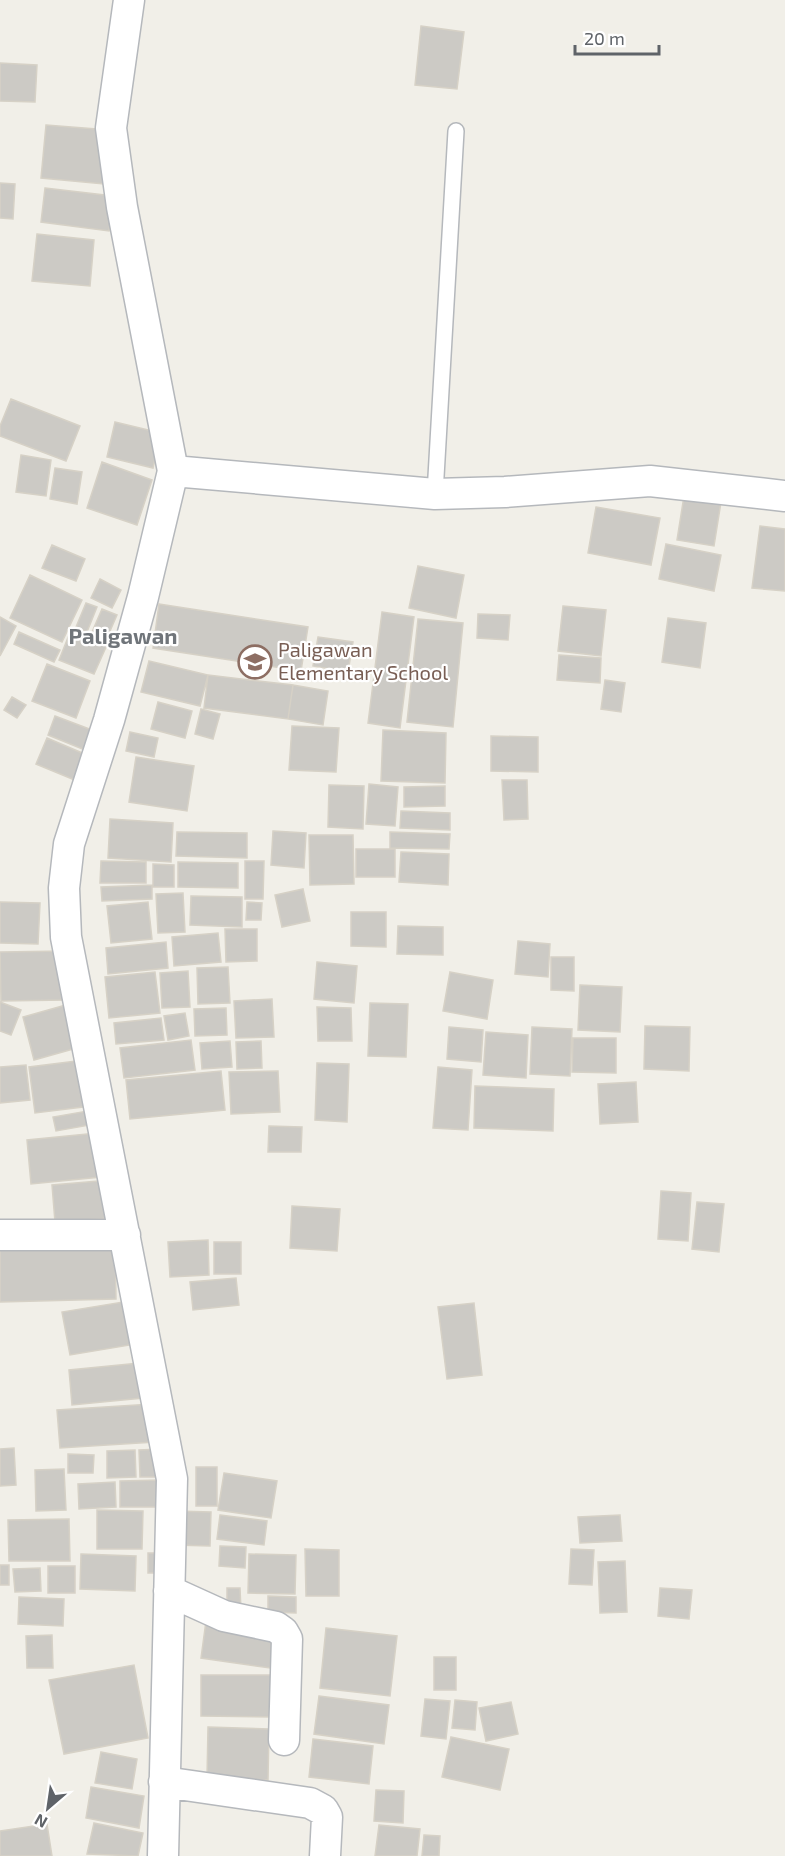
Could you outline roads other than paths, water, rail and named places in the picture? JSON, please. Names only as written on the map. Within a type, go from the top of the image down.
[{"type":"street","points":[[129,0],[111,128],[122,207],[172,471],[143,597],[109,720],[69,844],[64,888],[66,937],[172,1479],[162,1856]]},
{"type":"street","points":[[172,471],[435,495],[650,481],[785,496]]},
{"type":"street","points":[[0,1235],[125,1235]]},
{"type":"street","points":[[169,1591],[224,1616],[276,1627],[283,1632],[287,1639],[284,1740]]},
{"type":"street","points":[[164,1782],[310,1803],[323,1810],[327,1817],[325,1856]]},
{"type":"lane","points":[[435,495],[456,131]]},
{"type":"place","name":"Paligawan Elementary School","points":[[255,662]]},
{"type":"district","name":"Paligawan","points":[[123,636]]}]
